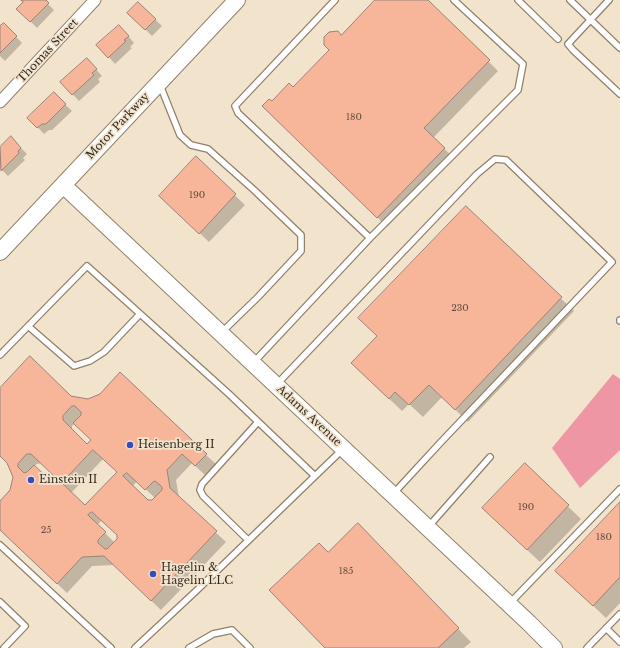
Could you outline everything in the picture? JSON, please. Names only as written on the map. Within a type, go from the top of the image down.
[{"type":"street","name":"Thomas Street","points":[[0,102],[95,0]]},
{"type":"street","name":"Motor Parkway","points":[[0,252],[237,0]]},
{"type":"street","name":"Adams Avenue","points":[[63,185],[554,648]]},
{"type":"lane","points":[[335,0],[235,106],[238,113],[370,238]]},
{"type":"lane","points":[[252,363],[370,238],[518,90],[523,64],[454,0]]},
{"type":"lane","points":[[518,0],[558,38]]},
{"type":"lane","points":[[570,0],[620,48]]},
{"type":"lane","points":[[609,0],[568,44],[620,94]]},
{"type":"lane","points":[[159,83],[180,135],[191,144],[208,149],[301,235],[300,251],[258,297],[220,333]]},
{"type":"lane","points":[[276,386],[477,174],[496,159],[506,160],[612,262],[446,436],[392,495]]},
{"type":"lane","points":[[0,355],[87,266],[315,476]]},
{"type":"lane","points":[[28,326],[74,366],[90,361],[104,352],[140,314]]},
{"type":"lane","points":[[248,540],[203,496],[200,490],[202,484],[258,422]]},
{"type":"lane","points":[[135,648],[343,448]]},
{"type":"lane","points":[[427,528],[490,457]]},
{"type":"lane","points":[[509,604],[620,489]]},
{"type":"lane","points":[[0,545],[110,648]]},
{"type":"lane","points":[[0,602],[25,626],[4,648]]},
{"type":"lane","points":[[587,648],[620,614]]},
{"type":"lane","points":[[606,628],[620,642]]},
{"type":"lane","points":[[189,648],[213,634],[232,630],[250,648]]},
{"type":"shaded area","points":[[613,374],[620,379],[620,450],[580,488],[552,448]]},
{"type":"building","points":[[21,0],[46,0],[49,3],[30,22],[16,9],[23,2]]},
{"type":"building","points":[[375,0],[428,0],[490,60],[424,128],[445,148],[377,218],[262,106],[269,99],[272,101],[289,83],[293,87],[329,50],[324,45],[324,37],[329,32],[338,31],[341,35]]},
{"type":"building","points":[[138,2],[156,19],[145,30],[127,13]]},
{"type":"building","points":[[4,23],[17,36],[0,53],[0,26]]},
{"type":"building","points":[[119,25],[129,36],[124,40],[126,41],[108,58],[96,45]]},
{"type":"building","points":[[87,58],[97,69],[92,73],[94,75],[72,95],[60,82]]},
{"type":"building","points":[[54,92],[66,104],[46,124],[42,124],[37,128],[27,118]]},
{"type":"building","points":[[11,136],[21,148],[18,151],[19,153],[1,171],[0,147]]},
{"type":"building","points":[[196,156],[236,194],[199,234],[159,196]]},
{"type":"building","points":[[466,206],[562,297],[455,410],[429,385],[409,405],[395,392],[389,399],[351,363],[377,336],[358,318]]},
{"type":"building","name":"Einstein II","points":[[30,356],[71,396],[88,399],[100,394],[120,372],[207,454],[195,466],[182,454],[167,470],[170,488],[217,531],[151,601],[104,556],[82,557],[57,584],[0,530],[0,501],[10,490],[13,477],[7,463],[0,456],[0,388]],"holes":[[[72,406],[75,406],[81,412],[81,415],[73,423],[91,440],[87,444],[63,420],[63,416]],[[93,450],[117,472],[85,505],[62,483]],[[27,454],[31,454],[56,478],[52,482],[34,465],[24,473],[18,467],[18,464]],[[127,473],[145,490],[155,481],[162,487],[162,490],[152,500],[148,500],[123,476]],[[92,512],[117,535],[117,539],[107,549],[98,543],[98,540],[106,532],[88,515]]]},
{"type":"building","points":[[525,463],[569,505],[527,550],[482,508]]},
{"type":"building","points":[[620,502],[620,577],[593,606],[555,571]]},
{"type":"building","points":[[358,523],[459,628],[438,648],[325,648],[269,590],[319,543],[328,552]]},
{"type":"place","name":"Heisenberg II","points":[[130,445]]},
{"type":"place","name":"Einstein II","points":[[31,480]]},
{"type":"place","name":"Hagelin & Hagelin LLC","points":[[153,574]]}]
